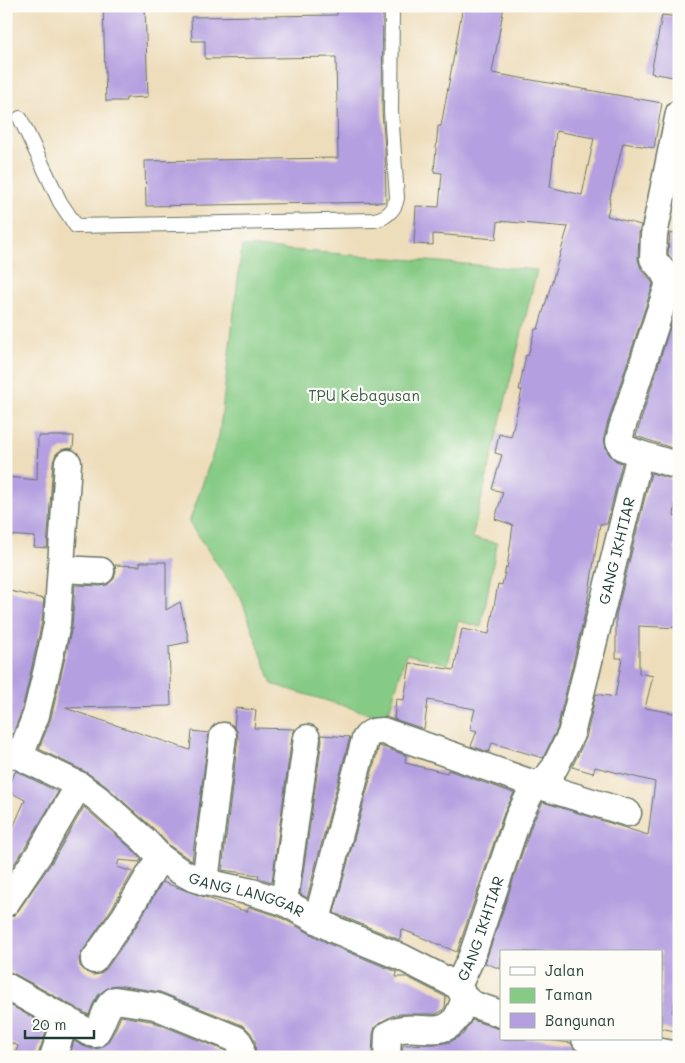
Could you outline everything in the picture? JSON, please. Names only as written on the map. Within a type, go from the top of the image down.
[{"type":"street","points":[[679,113],[652,252],[653,259],[663,271],[669,283],[619,441],[622,447],[679,466]]},
{"type":"street","name":"GANG IKHTIAR","points":[[387,1057],[388,1035],[393,1031],[401,1028],[445,1028],[453,1022],[472,956],[518,818],[537,785],[555,767],[571,734],[640,454]]},
{"type":"street","points":[[13,753],[36,715],[57,624],[68,463]]},
{"type":"street","points":[[61,568],[101,571]]},
{"type":"street","points":[[317,920],[365,740],[369,733],[383,731],[537,785],[628,813]]},
{"type":"street","points":[[205,882],[223,736]]},
{"type":"street","points":[[284,902],[307,738]]},
{"type":"street","name":"GANG LANGGAR","points":[[13,753],[80,785],[144,840],[160,857],[191,877],[284,902],[335,930],[401,957],[462,992],[472,1004],[500,1014]]},
{"type":"street","points":[[6,903],[39,854],[80,785]]},
{"type":"street","points":[[94,960],[125,916],[160,857]]},
{"type":"street","points":[[6,986],[95,1034],[110,1003],[115,1000],[155,1006],[236,1039],[240,1042],[241,1057]]},
{"type":"street","points":[[53,1057],[66,1019]]},
{"type":"street","points":[[587,1046],[673,1054]]},
{"type":"lane","points":[[20,118],[60,202],[76,226],[382,219],[396,204],[397,198],[391,111],[392,6]]},
{"type":"green space","name":"TPU Kebagusan","points":[[242,246],[537,270],[472,538],[497,543],[481,627],[458,621],[448,664],[406,654],[387,719],[272,684],[241,598],[189,523],[219,436]]},
{"type":"building","points":[[103,6],[145,6],[148,97],[126,98],[126,101],[106,101]]},
{"type":"building","points":[[337,6],[383,6],[382,111],[386,202],[146,206],[145,161],[338,158],[336,57],[205,59],[205,41],[192,41],[191,17],[337,15]]},
{"type":"building","points":[[463,6],[504,6],[492,73],[662,103],[654,148],[623,143],[609,202],[607,216],[641,225],[638,259],[641,269],[653,284],[607,425],[604,438],[606,448],[616,461],[622,463],[607,524],[600,524],[587,605],[557,729],[543,758],[492,743],[489,752],[471,746],[477,731],[470,729],[475,709],[428,700],[424,729],[394,719],[396,699],[404,700],[410,663],[454,670],[462,629],[489,634],[498,584],[502,585],[507,568],[513,525],[495,519],[503,492],[492,489],[502,455],[495,453],[499,434],[511,437],[522,390],[519,390],[526,355],[528,356],[535,329],[538,329],[568,227],[498,221],[496,239],[433,234],[433,245],[414,244],[416,206],[439,207],[442,173],[434,172],[438,126],[441,126]],"holes":[[[556,131],[594,138],[582,195],[550,187]]]},
{"type":"building","points":[[662,15],[679,17],[679,78],[651,73]]},
{"type":"building","points":[[670,233],[679,235],[679,269],[668,254]]},
{"type":"building","points":[[672,321],[679,323],[679,422],[672,448],[636,436]]},
{"type":"building","points":[[38,436],[74,436],[73,449],[61,450],[56,454],[53,462],[47,548],[34,547],[35,537],[6,535],[6,477],[37,480]]},
{"type":"building","points":[[651,473],[678,481],[674,516],[679,517],[679,531],[675,550],[679,551],[679,628],[639,626],[639,673],[653,676],[645,708],[679,714],[679,985],[672,1012],[679,1014],[679,1032],[662,1028],[662,950],[500,950],[500,969],[485,963],[532,824],[543,802],[648,835],[655,782],[595,767],[593,773],[572,767],[586,738],[596,694],[615,697],[622,658],[616,658],[616,615]]},
{"type":"building","points":[[140,562],[166,562],[166,610],[180,602],[189,642],[169,646],[171,706],[65,708],[190,750],[192,731],[209,733],[192,861],[170,846],[106,786],[86,772],[39,749],[51,718],[72,627],[75,585],[107,585],[114,579],[115,565],[140,566]]},
{"type":"building","points":[[6,590],[44,599],[42,622],[22,710],[13,734],[6,732]]},
{"type":"building","points":[[236,708],[256,710],[254,728],[295,729],[292,736],[272,882],[258,878],[259,875],[222,870],[238,738],[234,726]]},
{"type":"building","points":[[321,735],[350,737],[307,898],[300,894],[322,740]]},
{"type":"building","points":[[379,746],[406,755],[405,763],[447,773],[448,770],[514,793],[504,813],[457,952],[401,929],[400,940],[334,913]]},
{"type":"building","points":[[16,771],[58,792],[6,876],[6,844],[25,800],[6,790]]},
{"type":"building","points":[[84,807],[141,859],[139,862],[119,860],[117,867],[133,872],[112,908],[82,952],[79,959],[80,966],[86,972],[93,975],[100,974],[106,969],[137,925],[162,882],[247,912],[249,907],[278,916],[329,944],[397,972],[396,977],[407,977],[446,997],[445,1007],[436,1014],[400,1014],[381,1022],[375,1027],[373,1034],[372,1057],[256,1057],[255,1041],[251,1033],[242,1025],[160,992],[117,985],[111,986],[99,994],[89,1015],[13,973],[6,971],[6,918],[13,916],[18,911],[52,862]]},
{"type":"building","points":[[6,1003],[48,1026],[38,1057],[14,1057],[18,1046],[6,1040]]},
{"type":"building","points":[[121,1016],[151,1021],[226,1051],[226,1057],[69,1057],[74,1041],[92,1049],[100,1048],[107,1043]]},
{"type":"building","points":[[472,1020],[500,1029],[500,1040],[548,1040],[571,1043],[576,1051],[582,1054],[600,1057],[402,1057],[403,1045],[450,1042],[463,1034]]}]
